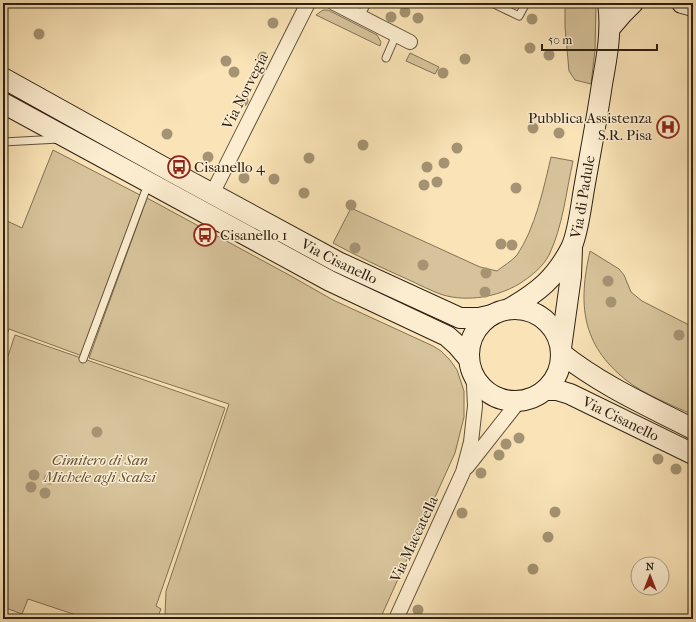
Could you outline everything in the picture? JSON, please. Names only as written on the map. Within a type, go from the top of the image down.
[{"type":"main road","name":"Via di Padule","points":[[561,351],[571,276],[572,246],[601,95],[610,28],[608,3]]},
{"type":"main road","points":[[610,28],[633,3]]},
{"type":"main road","points":[[682,3],[693,6]]},
{"type":"main road","name":"Via Cisanello","points":[[3,78],[212,194],[350,268],[456,316],[471,318],[484,317],[501,312]]},
{"type":"main road","name":"Via Cisanello","points":[[3,103],[330,281],[447,336],[457,345],[470,363]]},
{"type":"main road","name":"Via di Padule","points":[[501,312],[542,287],[562,264],[572,246]]},
{"type":"main road","points":[[525,310],[532,312],[546,321],[556,333],[561,351],[561,361],[556,376],[546,390],[530,398],[519,401],[504,399],[489,393],[478,382],[470,363],[470,344],[472,337],[481,324],[501,312],[525,310]]},
{"type":"main road","name":"Via Cisanello","points":[[561,351],[584,370],[621,393],[693,429]]},
{"type":"main road","name":"Via Cisanello","points":[[546,390],[557,390],[570,394],[693,454]]},
{"type":"street","name":"Via Norvegia","points":[[212,194],[308,3]]},
{"type":"street","points":[[334,3],[410,42]]},
{"type":"street","name":"Via Maccatella","points":[[399,618],[463,472],[471,442],[475,406],[474,385],[470,363]]},
{"type":"street","name":"Via Maccatella","points":[[463,472],[519,401]]},
{"type":"lane","points":[[360,16],[367,3]]},
{"type":"lane","points":[[492,3],[519,16],[526,3]]},
{"type":"lane","points":[[386,58],[396,35]]},
{"type":"lane","points":[[3,142],[68,138]]},
{"type":"lane","points":[[83,359],[149,182]]},
{"type":"green space","points":[[565,3],[596,3],[595,50],[591,84],[575,80],[569,71],[565,27]]},
{"type":"green space","points":[[323,10],[328,10],[377,35],[381,42],[380,46],[316,15]]},
{"type":"green space","points":[[410,53],[439,67],[435,74],[406,61]]},
{"type":"green space","points":[[53,150],[140,195],[82,356],[9,329],[3,346],[3,219],[22,228]]},
{"type":"green space","points":[[551,157],[573,161],[561,221],[554,244],[543,264],[536,271],[519,284],[501,292],[472,298],[443,295],[351,253],[333,243],[351,208],[480,267],[497,271],[517,255],[529,233],[538,208]]},
{"type":"green space","points":[[147,198],[333,300],[433,346],[441,351],[450,360],[457,370],[464,391],[464,417],[455,453],[380,619],[164,619],[166,591],[229,404],[89,358]]},
{"type":"green space","points":[[590,251],[619,269],[624,275],[631,292],[642,301],[693,327],[693,415],[658,399],[633,385],[611,366],[600,352],[592,337],[584,306],[584,288]]},
{"type":"green space","name":"Cimitero di San Michele agli Scalzi","points":[[15,335],[225,408],[156,606],[161,609],[157,619],[88,619],[28,599],[22,614],[3,607],[3,371]]},
{"type":"place","name":"Pubblica Assistenza S.R. Pisa","points":[[668,127]]},
{"type":"place","name":"Cisanello 4","points":[[179,167]]},
{"type":"place","name":"Cisanello 1","points":[[205,235]]}]
